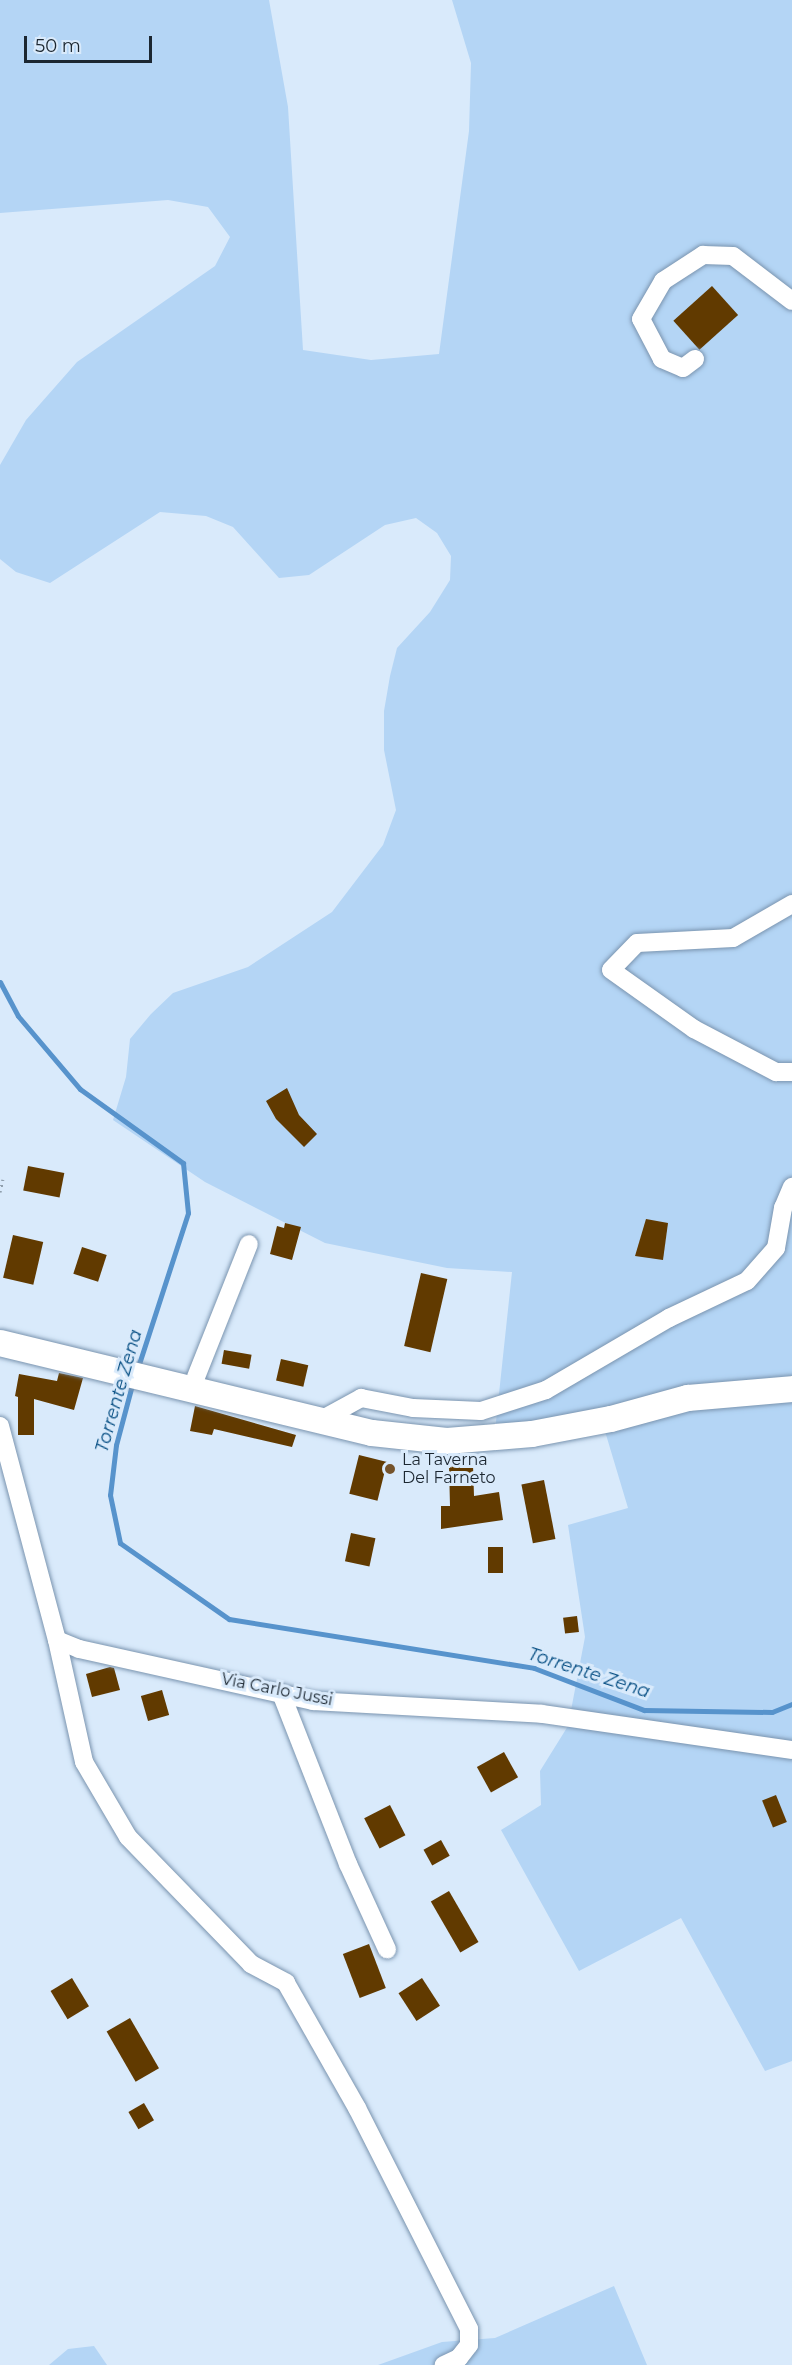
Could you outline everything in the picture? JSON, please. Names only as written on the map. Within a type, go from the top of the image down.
[{"type":"street","points":[[695,358],[683,368],[662,359],[641,319],[663,281],[703,255],[734,256],[792,301]]},
{"type":"street","points":[[792,904],[733,938],[637,943],[611,970],[694,1029],[776,1072],[792,1072]]},
{"type":"street","points":[[321,1420],[361,1398],[413,1408],[481,1411],[546,1390],[669,1317],[747,1281],[776,1248],[783,1208],[792,1187]]},
{"type":"street","points":[[184,1379],[249,1244]]},
{"type":"street","points":[[0,1343],[96,1364],[184,1379],[372,1433],[447,1441],[532,1434],[611,1419],[688,1398],[792,1389]]},
{"type":"street","points":[[0,1426],[57,1640],[84,1762],[128,1837],[251,1964],[285,1983],[357,2108],[469,2330],[469,2345],[459,2358],[444,2365]]},
{"type":"street","name":"Via Carlo Jussi","points":[[57,1640],[79,1649],[314,1701],[542,1714],[792,1750]]},
{"type":"street","points":[[281,1693],[348,1864],[387,1949]]},
{"type":"path","points":[[0,1192],[3,1179]]},
{"type":"shaded area","points":[[0,0],[269,0],[288,107],[303,350],[371,360],[439,354],[469,131],[471,63],[452,0],[792,0],[792,2061],[765,2071],[681,1918],[579,1971],[501,1830],[541,1805],[540,1771],[568,1726],[585,1637],[568,1525],[628,1508],[601,1418],[495,1431],[512,1272],[447,1268],[325,1243],[205,1182],[113,1120],[126,1077],[130,1039],[151,1014],[173,993],[248,967],[332,912],[383,845],[396,810],[384,750],[384,711],[390,676],[397,648],[430,612],[450,580],[451,556],[437,533],[416,518],[385,525],[309,575],[279,578],[233,527],[206,516],[160,512],[50,583],[16,572],[0,559],[0,465],[26,420],[77,362],[215,266],[230,237],[208,207],[168,200],[0,213]]},
{"type":"shaded area","points":[[614,2286],[647,2365],[378,2365],[442,2342],[495,2338]]},
{"type":"shaded area","points":[[94,2346],[107,2365],[49,2365],[68,2349]]},
{"type":"building","points":[[712,286],[738,315],[699,350],[673,321]]},
{"type":"building","points":[[287,1088],[299,1115],[317,1134],[304,1147],[276,1119],[266,1101]]},
{"type":"building","points":[[28,1166],[64,1173],[60,1198],[23,1191]]},
{"type":"building","points":[[646,1219],[668,1223],[663,1260],[635,1256]]},
{"type":"building","points":[[285,1223],[301,1227],[292,1260],[270,1254],[277,1226],[284,1228]]},
{"type":"building","points":[[13,1235],[43,1242],[33,1285],[3,1278]]},
{"type":"building","points":[[82,1247],[107,1255],[98,1282],[73,1274]]},
{"type":"building","points":[[421,1273],[447,1279],[430,1352],[404,1346]]},
{"type":"building","points":[[224,1350],[252,1355],[249,1369],[222,1364]]},
{"type":"building","points":[[281,1359],[308,1365],[303,1387],[276,1380]]},
{"type":"building","points":[[59,1373],[83,1378],[74,1410],[34,1399],[34,1435],[18,1435],[18,1397],[15,1396],[19,1374],[57,1381]]},
{"type":"building","points":[[195,1406],[296,1435],[292,1447],[214,1429],[212,1435],[190,1431]]},
{"type":"building","points":[[359,1455],[387,1462],[377,1501],[349,1494]]},
{"type":"building","points":[[473,1465],[474,1496],[499,1492],[503,1520],[441,1529],[441,1506],[450,1506],[449,1466]]},
{"type":"building","points":[[544,1480],[555,1539],[533,1543],[521,1484]]},
{"type":"building","points":[[351,1533],[375,1538],[369,1567],[345,1561]]},
{"type":"building","points":[[488,1547],[503,1547],[503,1573],[488,1573]]},
{"type":"building","points":[[577,1616],[579,1632],[565,1634],[563,1618]]},
{"type":"building","points":[[110,1667],[114,1668],[120,1690],[92,1697],[86,1674]]},
{"type":"building","points":[[162,1690],[169,1715],[148,1721],[141,1696]]},
{"type":"building","points":[[504,1752],[518,1777],[491,1792],[477,1767]]},
{"type":"building","points":[[776,1795],[787,1822],[773,1828],[762,1801]]},
{"type":"building","points":[[390,1805],[405,1835],[380,1848],[364,1818]]},
{"type":"building","points":[[441,1840],[450,1856],[432,1865],[424,1850]]},
{"type":"building","points":[[449,1891],[478,1942],[460,1953],[431,1902]]},
{"type":"building","points":[[369,1944],[386,1988],[360,1998],[343,1954]]},
{"type":"building","points":[[72,1978],[89,2006],[68,2019],[51,1991]]},
{"type":"building","points":[[422,1978],[440,2006],[416,2021],[399,1993]]},
{"type":"building","points":[[130,2018],[159,2068],[136,2082],[107,2032]]},
{"type":"building","points":[[144,2103],[154,2120],[138,2129],[128,2112]]},
{"type":"waterway","name":"Torrente Zena","points":[[0,982],[18,1016],[80,1089],[183,1163],[188,1213],[137,1370]]},
{"type":"waterway","name":"Torrente Zena","points":[[133,1381],[116,1445],[110,1495],[120,1543],[229,1619],[534,1668],[644,1710],[772,1712],[792,1704]]},
{"type":"place","name":"La Taverna Del Farneto","points":[[390,1469]]}]
